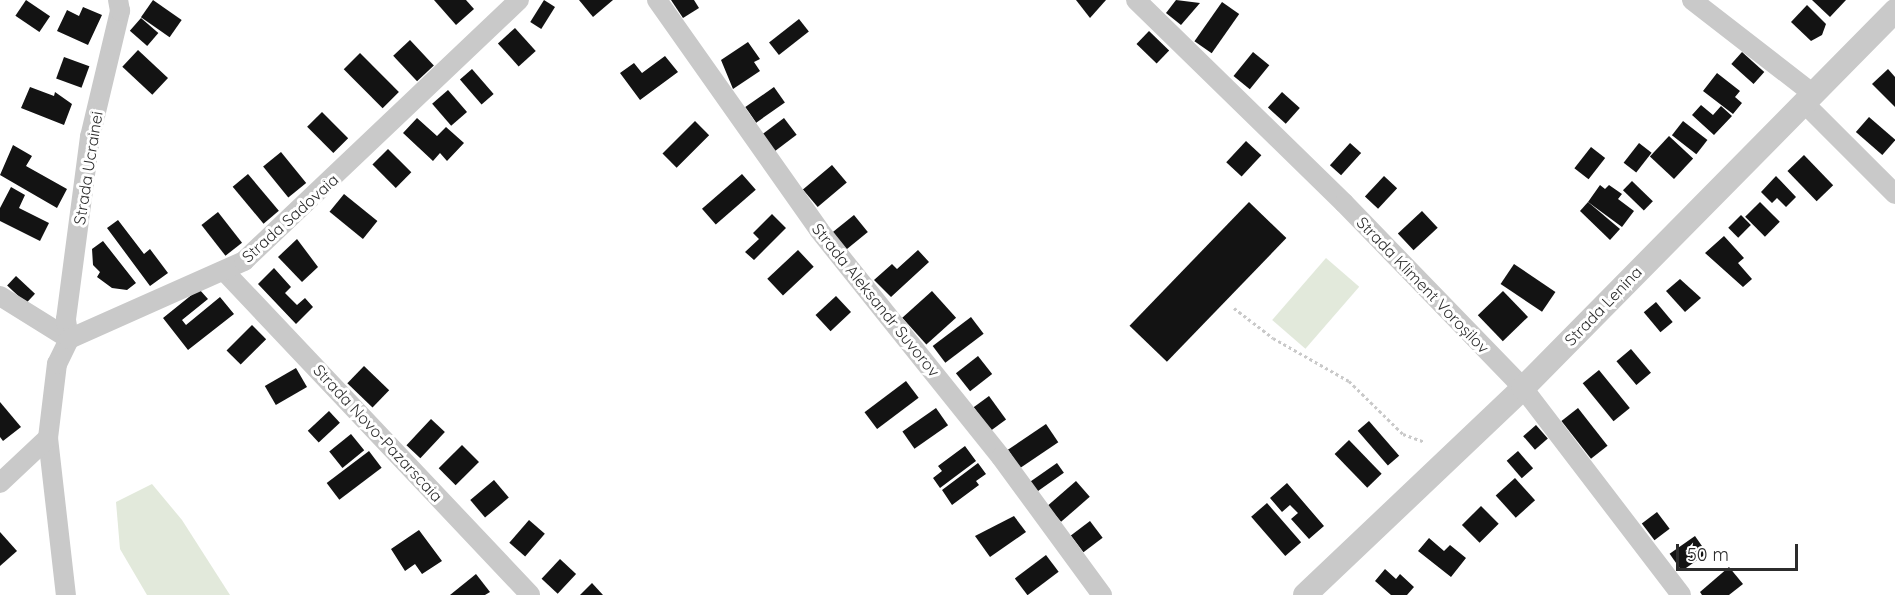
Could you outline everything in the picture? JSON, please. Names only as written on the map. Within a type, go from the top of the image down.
[{"type":"street","name":"Strada Sadovaia","points":[[69,339],[225,272],[266,243],[519,0]]},
{"type":"street","name":"Strada Aleksandr Suvorov","points":[[657,0],[819,230],[1002,457],[1102,595]]},
{"type":"street","name":"Strada Kliment Voroșilov","points":[[1136,0],[1344,203],[1523,388],[1681,595]]},
{"type":"street","points":[[1692,0],[1807,98],[1895,194]]},
{"type":"street","name":"Strada Ucrainei","points":[[69,339],[66,319],[90,136],[122,4]]},
{"type":"street","name":"Strada Lenina","points":[[1305,595],[1523,388],[1895,11]]},
{"type":"street","name":"Strada Novo-Pazarscaia","points":[[225,272],[530,595]]},
{"type":"street","points":[[0,296],[69,339],[57,363],[48,438],[66,595]]},
{"type":"street","points":[[0,483],[48,438]]},
{"type":"path","points":[[1234,308],[1273,338],[1349,381],[1403,434],[1425,442]]},
{"type":"shaded area","points":[[1326,258],[1359,287],[1305,349],[1272,320]]},
{"type":"shaded area","points":[[152,484],[182,520],[230,595],[147,595],[120,549],[116,502]]},
{"type":"building","points":[[26,0],[50,16],[39,32],[15,16]]},
{"type":"building","points":[[153,0],[182,20],[170,37],[141,17]]},
{"type":"building","points":[[434,0],[466,0],[474,9],[456,25]]},
{"type":"building","points":[[544,0],[555,7],[541,29],[530,22]]},
{"type":"building","points":[[579,0],[613,0],[593,17]]},
{"type":"building","points":[[671,0],[694,0],[699,8],[683,18]]},
{"type":"building","points":[[1076,0],[1106,0],[1090,18]]},
{"type":"building","points":[[1176,0],[1200,3],[1181,25],[1166,13]]},
{"type":"building","points":[[1812,0],[1846,0],[1830,17]]},
{"type":"building","points":[[1222,2],[1239,14],[1212,53],[1194,41]]},
{"type":"building","points":[[1807,5],[1826,24],[1822,35],[1811,41],[1791,22]]},
{"type":"building","points":[[83,7],[102,15],[88,45],[57,31],[67,10],[79,16]]},
{"type":"building","points":[[141,18],[158,33],[147,46],[130,31]]},
{"type":"building","points":[[799,19],[809,32],[779,55],[769,42]]},
{"type":"building","points":[[515,28],[536,51],[519,66],[498,43]]},
{"type":"building","points":[[1149,31],[1169,50],[1157,63],[1136,44]]},
{"type":"building","points":[[410,40],[434,66],[417,81],[393,56]]},
{"type":"building","points":[[748,42],[760,59],[754,62],[760,71],[733,89],[721,60]]},
{"type":"building","points":[[138,50],[168,78],[152,95],[122,67]]},
{"type":"building","points":[[1253,52],[1269,65],[1250,89],[1233,76]]},
{"type":"building","points":[[1742,52],[1764,72],[1754,84],[1731,64]]},
{"type":"building","points":[[360,53],[399,92],[383,108],[344,69]]},
{"type":"building","points":[[665,56],[678,72],[640,100],[620,73],[634,63],[642,73]]},
{"type":"building","points":[[64,57],[89,66],[82,88],[56,79]]},
{"type":"building","points":[[472,69],[494,94],[482,104],[460,79]]},
{"type":"building","points":[[1888,69],[1895,77],[1895,107],[1872,84]]},
{"type":"building","points":[[1717,73],[1740,91],[1735,97],[1742,103],[1733,114],[1703,91]]},
{"type":"building","points":[[30,87],[54,96],[55,92],[72,104],[64,125],[21,108]]},
{"type":"building","points":[[774,87],[785,103],[756,123],[745,107]]},
{"type":"building","points":[[448,90],[467,112],[451,126],[432,104]]},
{"type":"building","points":[[1282,92],[1300,108],[1286,124],[1268,108]]},
{"type":"building","points":[[1701,105],[1713,115],[1721,106],[1732,116],[1714,135],[1692,115]]},
{"type":"building","points":[[322,112],[348,138],[333,153],[307,127]]},
{"type":"building","points":[[1869,117],[1895,140],[1882,155],[1856,132]]},
{"type":"building","points":[[417,118],[437,136],[446,127],[464,143],[447,161],[440,153],[433,161],[403,133]]},
{"type":"building","points":[[784,118],[797,135],[773,152],[761,135]]},
{"type":"building","points":[[695,121],[709,135],[677,168],[662,154]]},
{"type":"building","points":[[1683,121],[1707,140],[1696,154],[1672,135]]},
{"type":"building","points":[[1669,136],[1693,159],[1674,179],[1650,156]]},
{"type":"building","points":[[1246,141],[1261,155],[1242,177],[1226,162]]},
{"type":"building","points":[[1350,143],[1361,153],[1341,175],[1330,165]]},
{"type":"building","points":[[1639,143],[1652,153],[1636,173],[1624,163]]},
{"type":"building","points":[[13,145],[32,156],[26,166],[67,189],[57,208],[0,175]]},
{"type":"building","points":[[1591,147],[1605,158],[1589,179],[1574,168]]},
{"type":"building","points":[[388,149],[411,172],[396,188],[372,165]]},
{"type":"building","points":[[281,152],[306,183],[288,198],[263,166]]},
{"type":"building","points":[[1804,155],[1833,185],[1817,201],[1787,171]]},
{"type":"building","points":[[832,165],[847,183],[818,207],[803,189]]},
{"type":"building","points":[[248,174],[279,211],[264,224],[233,187]]},
{"type":"building","points":[[742,174],[756,190],[716,225],[702,209]]},
{"type":"building","points":[[1384,176],[1397,188],[1378,209],[1365,196]]},
{"type":"building","points":[[1776,176],[1796,197],[1786,207],[1777,198],[1772,203],[1761,192]]},
{"type":"building","points":[[1632,181],[1653,201],[1644,210],[1623,190]]},
{"type":"building","points":[[1600,185],[1605,189],[1609,185],[1622,194],[1618,199],[1634,211],[1622,227],[1588,202]]},
{"type":"building","points":[[11,187],[25,195],[19,208],[49,223],[40,241],[0,221],[0,208]]},
{"type":"building","points":[[344,194],[377,221],[363,239],[330,212]]},
{"type":"building","points":[[1249,202],[1286,238],[1167,362],[1130,326]]},
{"type":"building","points":[[1588,202],[1620,229],[1610,240],[1580,211]]},
{"type":"building","points":[[1760,202],[1780,222],[1765,237],[1745,217]]},
{"type":"building","points":[[1422,211],[1438,228],[1414,250],[1398,234]]},
{"type":"building","points":[[218,212],[242,243],[225,256],[201,225]]},
{"type":"building","points":[[772,214],[786,228],[754,260],[745,252],[759,239],[753,233]]},
{"type":"building","points":[[854,215],[868,232],[846,250],[832,233]]},
{"type":"building","points":[[1741,215],[1751,225],[1738,238],[1728,228]]},
{"type":"building","points":[[118,220],[144,254],[150,249],[168,273],[150,286],[107,228]]},
{"type":"building","points":[[1724,236],[1744,258],[1738,263],[1752,279],[1743,287],[1705,253]]},
{"type":"building","points":[[297,239],[318,267],[302,282],[278,257]]},
{"type":"building","points":[[103,241],[136,283],[127,290],[112,288],[97,277],[100,272],[93,265],[92,249]]},
{"type":"building","points":[[798,250],[814,267],[783,295],[767,279]]},
{"type":"building","points":[[918,250],[929,262],[891,297],[874,280],[892,264],[897,269]]},
{"type":"building","points":[[1514,264],[1555,292],[1542,312],[1501,284]]},
{"type":"building","points":[[274,268],[291,287],[285,293],[297,305],[305,298],[313,307],[296,324],[258,284]]},
{"type":"building","points":[[16,276],[35,294],[26,303],[7,286]]},
{"type":"building","points":[[1680,279],[1701,298],[1685,312],[1666,291]]},
{"type":"building","points":[[199,289],[208,299],[182,320],[186,325],[220,297],[234,314],[188,350],[163,318]]},
{"type":"building","points":[[932,291],[956,318],[926,345],[902,318]]},
{"type":"building","points":[[1503,291],[1528,317],[1503,341],[1478,315]]},
{"type":"building","points":[[836,296],[851,312],[831,331],[816,315]]},
{"type":"building","points":[[1656,302],[1673,322],[1660,332],[1644,312]]},
{"type":"building","points":[[971,317],[984,334],[945,363],[933,346]]},
{"type":"building","points":[[252,325],[266,339],[241,365],[227,350]]},
{"type":"building","points":[[1631,349],[1651,373],[1636,385],[1616,361]]},
{"type":"building","points":[[978,356],[992,374],[970,391],[956,373]]},
{"type":"building","points":[[364,366],[389,390],[373,408],[347,383]]},
{"type":"building","points":[[296,368],[307,387],[276,405],[265,386]]},
{"type":"building","points":[[1599,370],[1630,408],[1614,421],[1583,383]]},
{"type":"building","points":[[906,381],[919,398],[877,429],[864,412]]},
{"type":"building","points":[[989,396],[1006,419],[991,431],[974,407]]},
{"type":"building","points":[[0,402],[21,427],[3,441],[0,437]]},
{"type":"building","points":[[936,408],[948,425],[914,449],[902,432]]},
{"type":"building","points":[[1578,408],[1608,446],[1591,459],[1561,421]]},
{"type":"building","points":[[329,411],[340,423],[319,442],[308,431]]},
{"type":"building","points":[[431,419],[445,432],[420,458],[406,445]]},
{"type":"building","points":[[1369,421],[1399,456],[1388,466],[1358,431]]},
{"type":"building","points":[[1046,424],[1058,442],[1020,468],[1008,450]]},
{"type":"building","points":[[1536,425],[1548,439],[1535,450],[1523,436]]},
{"type":"building","points":[[351,434],[364,450],[342,468],[329,452]]},
{"type":"building","points":[[1349,440],[1382,474],[1367,488],[1335,454]]},
{"type":"building","points":[[462,445],[479,462],[456,485],[439,468]]},
{"type":"building","points":[[965,446],[976,461],[940,488],[933,478],[942,471],[938,466]]},
{"type":"building","points":[[369,451],[382,468],[339,500],[327,483]]},
{"type":"building","points":[[1518,451],[1533,468],[1522,478],[1507,461]]},
{"type":"building","points":[[978,463],[986,474],[976,481],[979,485],[952,505],[942,490]]},
{"type":"building","points":[[1057,463],[1064,473],[1035,493],[1028,483]]},
{"type":"building","points":[[1515,478],[1535,500],[1516,518],[1496,495]]},
{"type":"building","points":[[494,480],[509,498],[485,518],[470,500]]},
{"type":"building","points":[[1076,481],[1090,497],[1061,522],[1047,506]]},
{"type":"building","points":[[1287,483],[1324,526],[1309,539],[1291,519],[1298,513],[1290,505],[1282,512],[1270,498]]},
{"type":"building","points":[[1267,503],[1301,542],[1285,556],[1251,517]]},
{"type":"building","points":[[1481,506],[1499,524],[1480,543],[1462,525]]},
{"type":"building","points":[[1657,512],[1670,529],[1654,540],[1642,523]]},
{"type":"building","points":[[1014,516],[1026,532],[990,557],[975,536]]},
{"type":"building","points":[[529,520],[545,534],[525,556],[509,543]]},
{"type":"building","points":[[1090,521],[1103,538],[1083,552],[1071,535]]},
{"type":"building","points":[[419,530],[442,561],[422,574],[415,564],[405,571],[391,549]]},
{"type":"building","points":[[0,532],[17,551],[0,566]]},
{"type":"building","points":[[1695,536],[1707,553],[1682,571],[1670,554]]},
{"type":"building","points":[[1429,538],[1444,551],[1450,545],[1466,558],[1451,577],[1418,551]]},
{"type":"building","points":[[1046,555],[1059,572],[1028,595],[1015,578]]},
{"type":"building","points":[[560,559],[576,574],[558,594],[542,579]]},
{"type":"building","points":[[1729,567],[1743,584],[1729,595],[1702,595],[1700,592]]},
{"type":"building","points":[[1385,569],[1396,579],[1400,574],[1414,587],[1407,595],[1391,595],[1375,581]]},
{"type":"building","points":[[476,574],[490,592],[485,595],[450,595]]},
{"type":"building","points":[[592,583],[603,595],[580,595]]}]
